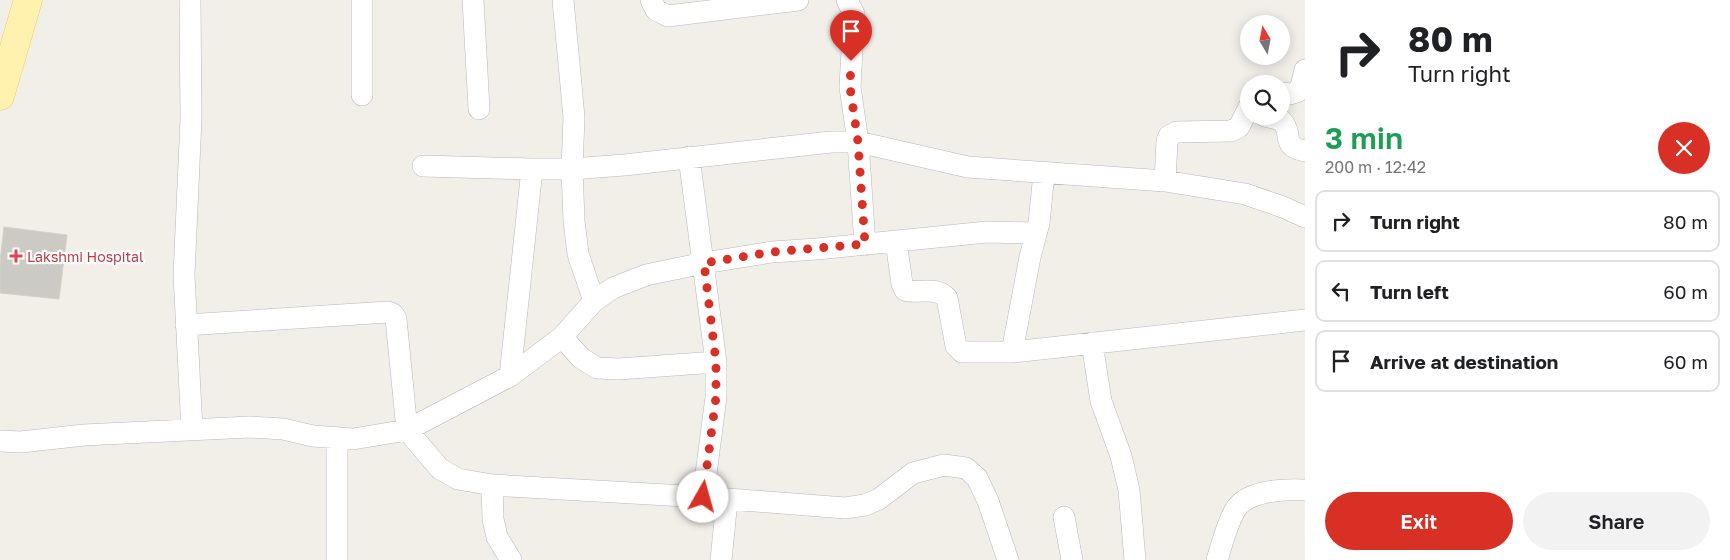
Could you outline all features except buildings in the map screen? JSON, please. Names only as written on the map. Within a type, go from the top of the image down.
[{"type":"main road","points":[[5,71],[28,0]]},
{"type":"street","points":[[190,0],[191,119],[184,275],[192,430]]},
{"type":"street","points":[[362,0],[362,95]]},
{"type":"street","points":[[473,0],[479,109]]},
{"type":"street","points":[[563,0],[573,107],[572,168],[574,221],[578,254],[594,301]]},
{"type":"street","points":[[651,0],[656,10],[668,16],[798,0]]},
{"type":"street","points":[[847,0],[854,14],[850,87],[858,142],[865,244]]},
{"type":"street","points":[[1290,94],[1298,92],[1302,86],[1305,70]]},
{"type":"street","points":[[1165,181],[1167,141],[1170,136],[1177,132],[1231,131],[1241,125]]},
{"type":"street","points":[[1285,125],[1289,145],[1294,149],[1305,151]]},
{"type":"street","points":[[423,166],[532,169],[572,168],[624,165],[831,142],[858,142],[968,167],[1165,181],[1245,194],[1305,217]]},
{"type":"street","points":[[689,157],[716,362],[716,397],[703,497]]},
{"type":"street","points":[[510,376],[532,169]]},
{"type":"street","points":[[1012,352],[1042,208],[1044,173]]},
{"type":"street","points":[[0,441],[21,442],[84,435],[250,427],[283,429],[313,436],[354,439],[407,430],[510,376],[562,337],[594,301],[613,288],[646,275],[772,252],[987,232],[1036,233]]},
{"type":"street","points":[[896,241],[902,284],[905,290],[943,293],[947,298],[956,346],[962,352],[1012,352],[1305,320]]},
{"type":"street","points":[[186,325],[378,313],[393,314],[396,319],[407,430],[440,469],[458,479],[492,484],[845,508],[865,505],[879,499],[913,473],[944,465],[966,468],[977,478],[988,501],[1008,560]]},
{"type":"street","points":[[562,337],[582,358],[598,368],[619,369],[716,362]]},
{"type":"street","points":[[1092,344],[1101,401],[1121,456],[1129,490],[1135,560]]},
{"type":"street","points":[[337,438],[337,560]]},
{"type":"street","points":[[492,484],[493,519],[497,537],[511,560]]},
{"type":"street","points":[[1217,560],[1234,510],[1253,495],[1282,489],[1305,490]]},
{"type":"street","points":[[722,560],[727,500]]},
{"type":"street","points":[[1064,517],[1072,560]]},
{"type":"place","name":"Lakshmi Hospital","points":[[16,256]]},
{"type":"route","points":[[703,497],[716,397],[716,362],[704,263],[772,252],[817,250],[865,244],[858,142],[850,87],[851,61]]}]
